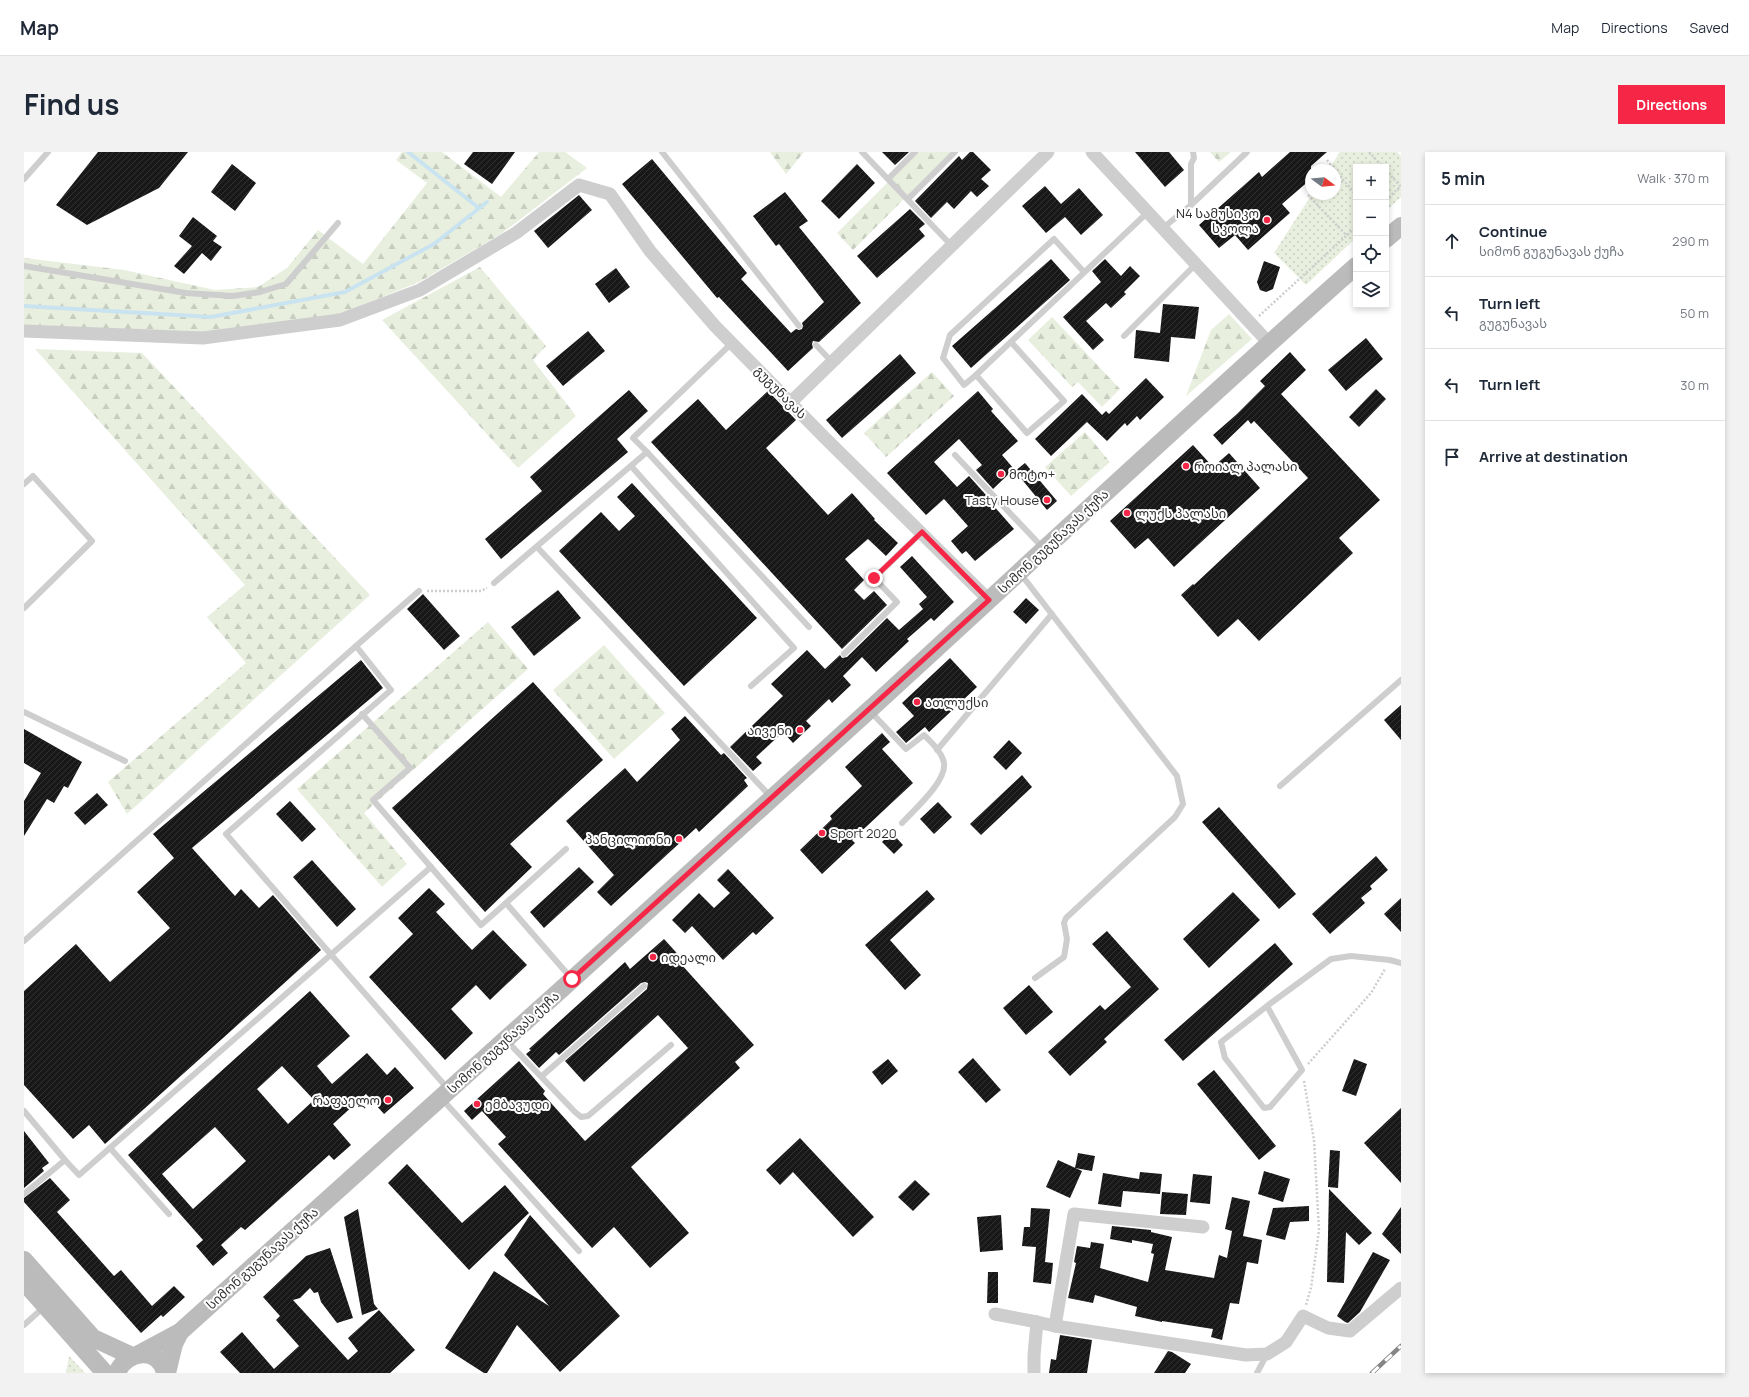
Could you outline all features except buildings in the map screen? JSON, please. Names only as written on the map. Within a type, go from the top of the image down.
[{"type":"main road","points":[[1389,236],[1401,226]]},
{"type":"main road","name":"სიმონ გუგუნავას ქუჩა","points":[[117,1373],[122,1363],[180,1332],[772,798],[1269,343],[1353,269]]},
{"type":"main road","points":[[24,1260],[92,1338],[135,1355],[153,1357],[160,1362],[166,1373]]},
{"type":"main road","points":[[24,1282],[105,1373]]},
{"type":"main road","name":"სიმონ გუგუნავას ქუჩა","points":[[166,1373],[174,1344],[180,1332]]},
{"type":"street","points":[[791,402],[1048,152]]},
{"type":"street","points":[[1092,152],[1269,343]]},
{"type":"street","name":"გუგუნავას","points":[[24,331],[203,338],[340,320],[420,290],[516,233],[579,185],[610,194],[650,251],[715,326],[989,600]]},
{"type":"street","points":[[1055,1326],[1074,1214],[1203,1227]]},
{"type":"street","points":[[995,1314],[1055,1326],[1246,1355],[1266,1354],[1286,1342],[1303,1316],[1328,1328],[1350,1331],[1401,1288]]},
{"type":"street","points":[[1034,1373],[1037,1322]]},
{"type":"lane","points":[[24,179],[48,152]]},
{"type":"lane","points":[[662,152],[799,326]]},
{"type":"lane","points":[[862,152],[952,246]]},
{"type":"lane","points":[[888,179],[915,152]]},
{"type":"lane","points":[[908,199],[955,152]]},
{"type":"lane","points":[[1191,205],[1191,164],[1194,158],[1193,152]]},
{"type":"lane","points":[[1162,228],[1191,205],[1247,152]]},
{"type":"lane","points":[[1084,272],[1054,240],[950,335],[943,358],[964,385],[1148,212]]},
{"type":"lane","points":[[24,266],[186,292],[233,296],[260,292],[286,284],[338,222]]},
{"type":"lane","points":[[1124,336],[1196,264]]},
{"type":"lane","points":[[976,375],[1027,433],[1064,401],[1011,342]]},
{"type":"lane","points":[[732,343],[633,438],[809,627]]},
{"type":"lane","points":[[816,345],[832,362]]},
{"type":"lane","points":[[494,583],[647,452]]},
{"type":"lane","points":[[955,455],[1044,550]]},
{"type":"lane","points":[[631,466],[794,648],[751,686]]},
{"type":"lane","points":[[24,484],[33,476],[92,541],[24,608]]},
{"type":"lane","points":[[844,654],[897,602],[874,578],[922,532]]},
{"type":"lane","points":[[536,547],[772,798]]},
{"type":"lane","points":[[1019,572],[1178,776],[1184,804],[1176,817],[1066,918],[1064,923],[1067,939],[1064,957],[1035,978]]},
{"type":"lane","points":[[24,941],[419,591]]},
{"type":"lane","points":[[937,750],[1052,614]]},
{"type":"lane","points":[[356,646],[391,690],[226,834],[331,956],[445,1094],[579,1251]]},
{"type":"lane","points":[[1280,786],[1401,680]]},
{"type":"lane","points":[[869,710],[906,749],[924,734],[937,750],[944,763],[941,780],[902,823]]},
{"type":"lane","points":[[24,712],[125,761]]},
{"type":"lane","points":[[362,714],[410,768],[373,800],[481,925],[566,849]]},
{"type":"lane","points":[[24,1111],[79,1175],[431,867]]},
{"type":"lane","points":[[506,903],[572,979]]},
{"type":"lane","points":[[1267,1006],[1302,1070],[1270,1106],[1264,1108],[1225,1058],[1221,1042],[1267,1006],[1331,960],[1350,956],[1390,960],[1401,963]]},
{"type":"lane","points":[[542,1076],[644,986]]},
{"type":"lane","points":[[506,1039],[581,1117],[588,1116],[671,1045]]},
{"type":"lane","points":[[110,1148],[169,1214]]},
{"type":"lane","points":[[24,1194],[65,1160]]},
{"type":"lane","points":[[24,1325],[45,1306]]},
{"type":"lane","points":[[1257,1373],[1266,1354]]},
{"type":"path","points":[[1369,152],[1380,164]]},
{"type":"path","points":[[1327,160],[1330,164]]},
{"type":"path","points":[[1389,173],[1401,187],[1389,197]]},
{"type":"path","points":[[1341,177],[1353,191]]},
{"type":"path","points":[[1313,200],[1347,236]]},
{"type":"path","points":[[1251,324],[1353,230]]},
{"type":"path","points":[[419,591],[481,591],[494,583]]},
{"type":"path","points":[[1303,1316],[1310,1288],[1319,1230],[1314,1140],[1302,1070],[1371,993],[1390,960]]},
{"type":"green space","points":[[402,152],[442,152],[501,197],[539,152],[565,152],[587,168],[501,234],[419,282],[338,315],[202,332],[24,327],[24,258],[124,270],[215,290],[258,287],[287,268],[318,230],[363,264],[427,183],[396,160]]},
{"type":"green space","points":[[770,152],[804,152],[786,174]]},
{"type":"green space","points":[[918,152],[951,152],[853,250],[837,233]]},
{"type":"green space","points":[[1210,152],[1231,152],[1219,162]]},
{"type":"green space","points":[[1340,152],[1397,152],[1401,156],[1401,197],[1389,208],[1389,164],[1353,164],[1353,241],[1306,285],[1274,253],[1308,200],[1341,200],[1341,164],[1332,164]]},
{"type":"green space","points":[[480,267],[546,346],[533,360],[576,416],[518,468],[382,320]]},
{"type":"green space","points":[[1229,314],[1252,339],[1186,396],[1211,330]]},
{"type":"green space","points":[[1052,317],[1120,389],[1102,407],[1078,382],[1072,387],[1028,340]]},
{"type":"green space","points":[[35,349],[142,353],[370,595],[127,814],[108,782],[246,663],[207,617],[245,585]]},
{"type":"green space","points":[[932,372],[954,396],[886,457],[864,433]]},
{"type":"green space","points":[[1085,432],[1110,462],[1071,496],[1045,467]]},
{"type":"green space","points":[[488,622],[528,669],[364,813],[407,864],[382,887],[297,789]]},
{"type":"green space","points":[[604,645],[665,713],[614,759],[553,690]]},
{"type":"green space","points":[[69,1356],[85,1373],[66,1373]]},
{"type":"waterway","points":[[408,152],[479,208]]},
{"type":"waterway","points":[[24,306],[211,317],[345,292],[434,244],[487,202]]},
{"type":"railway","points":[[1372,1373],[1401,1346]]},
{"type":"place","name":"N4 სამუსიკო სკოლა","points":[[1267,220]]},
{"type":"place","name":"როიალ პალასი","points":[[1186,466]]},
{"type":"place","name":"მოტო+","points":[[1001,474]]},
{"type":"place","name":"Tasty House","points":[[1047,500]]},
{"type":"place","name":"ლუქს პალასი","points":[[1127,513]]},
{"type":"place","name":"ათლუქსი","points":[[917,702]]},
{"type":"place","name":"აივენი","points":[[800,730]]},
{"type":"place","name":"Sport 2020","points":[[822,833]]},
{"type":"place","name":"პანცილიონი","points":[[679,839]]},
{"type":"place","name":"იდეალი","points":[[653,957]]},
{"type":"place","name":"რაფაელო","points":[[388,1100]]},
{"type":"place","name":"ემბავუდი","points":[[477,1104]]},
{"type":"route","points":[[572,979],[989,600],[922,532],[874,578]]}]
